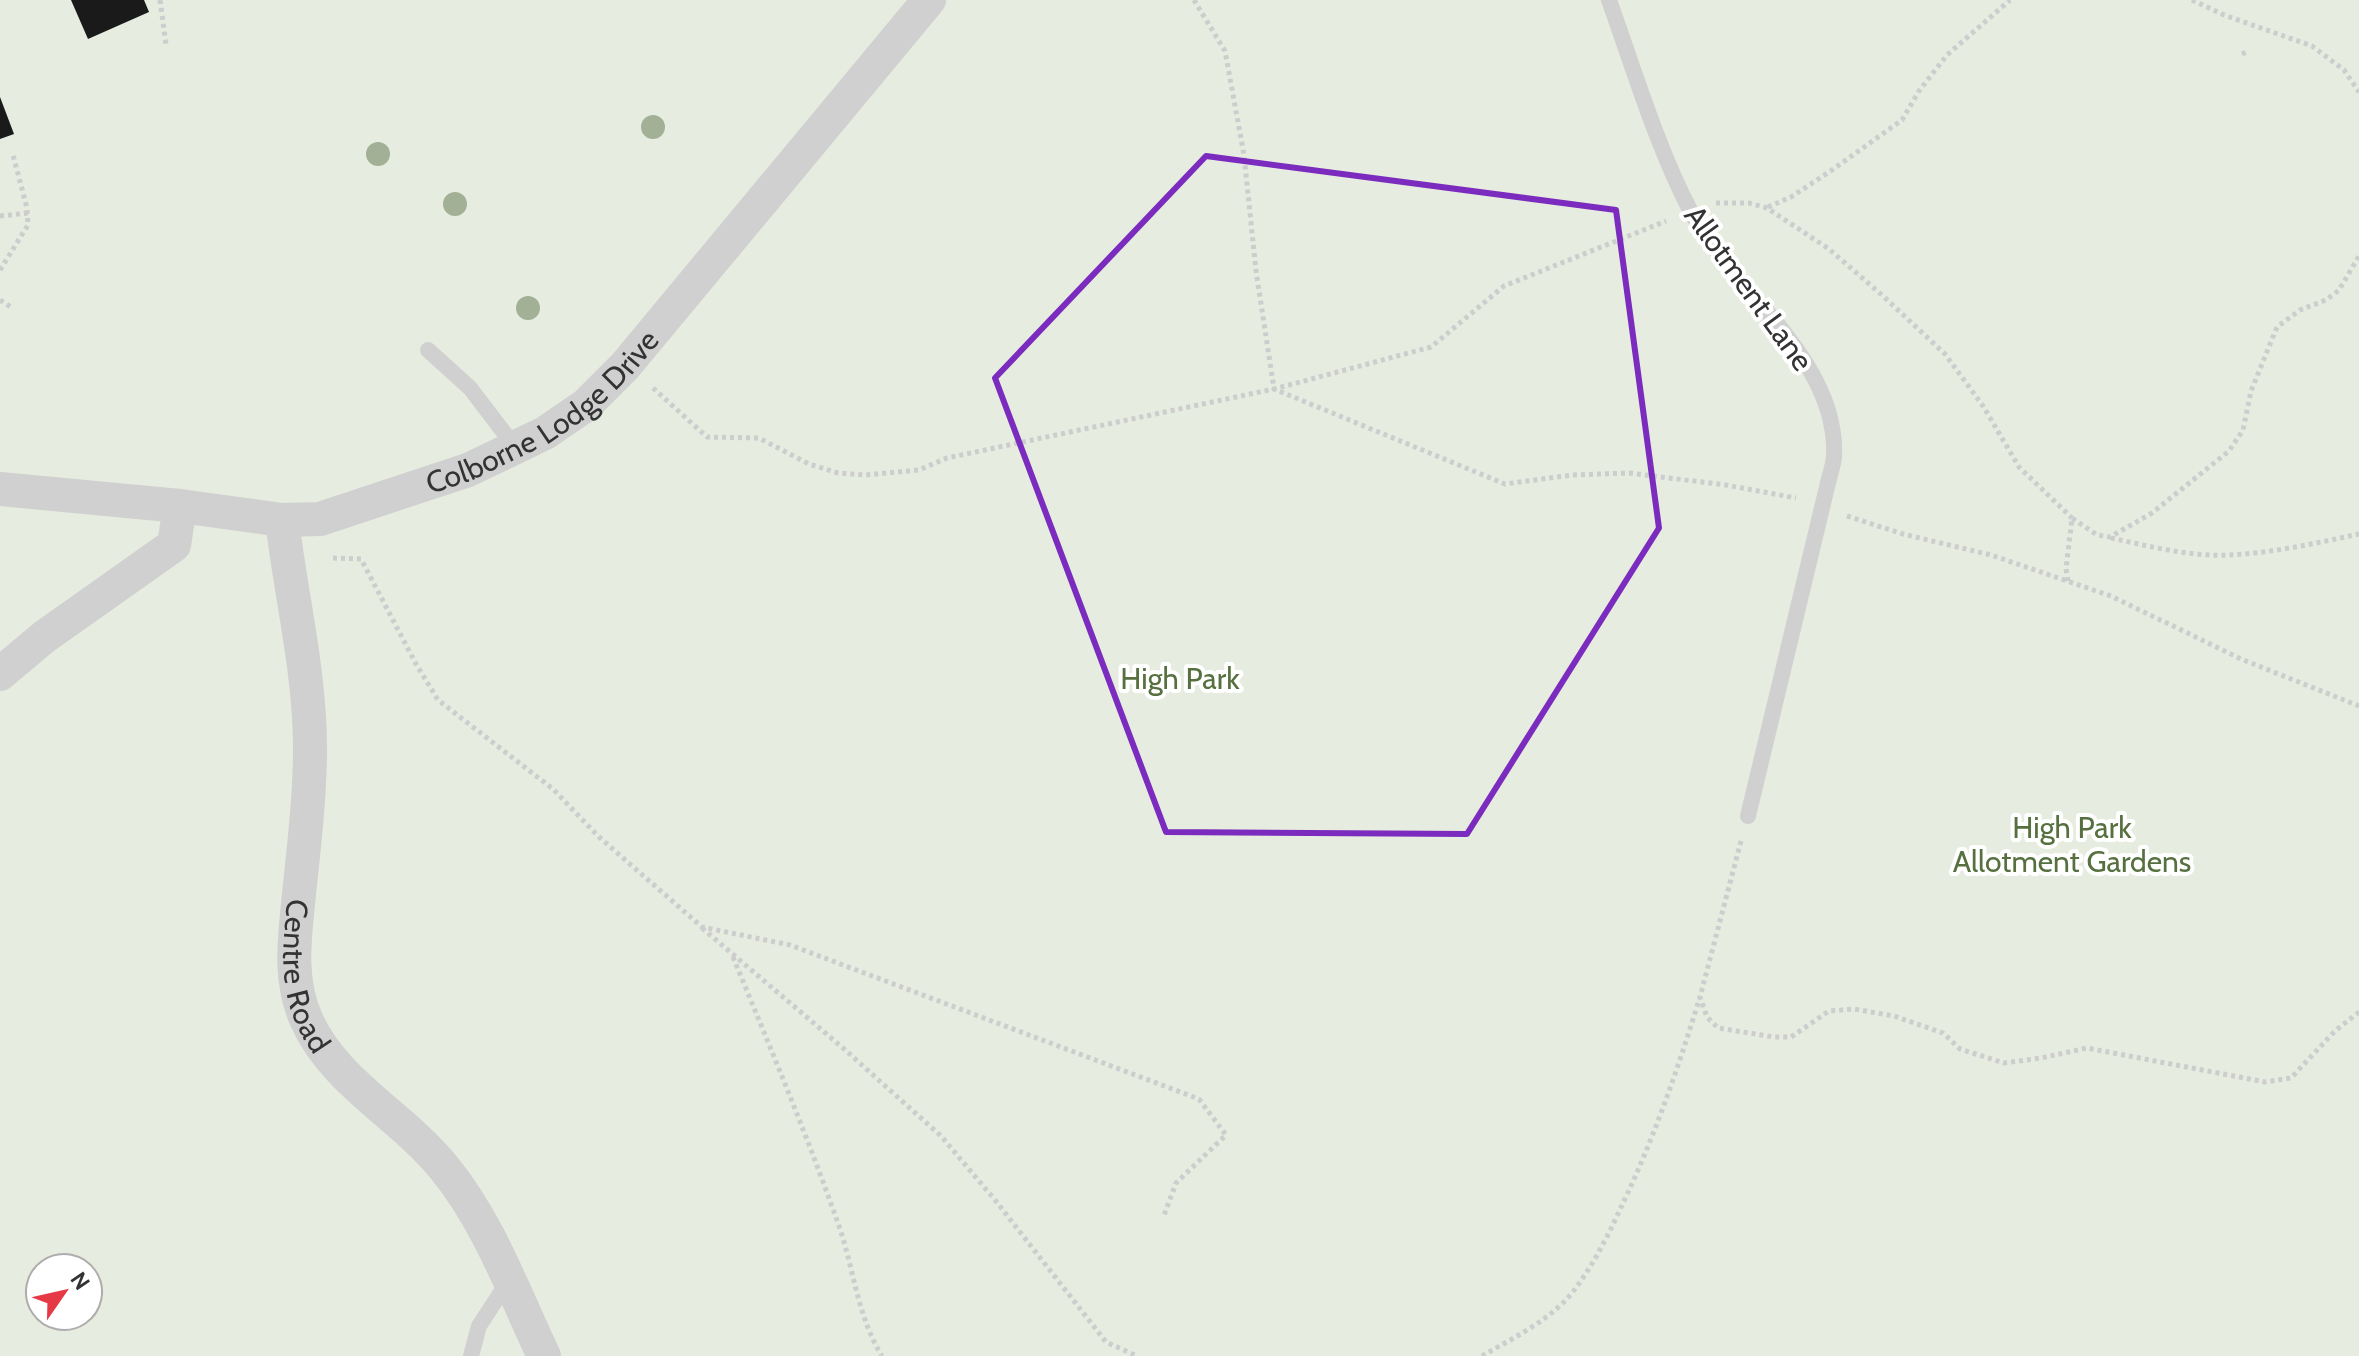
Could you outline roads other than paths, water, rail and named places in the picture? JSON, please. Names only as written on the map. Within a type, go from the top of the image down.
[{"type":"street","name":"Colborne Lodge Drive","points":[[0,489],[180,506],[282,520],[331,516],[468,470],[545,433],[586,405],[625,366],[929,0]]},
{"type":"street","points":[[0,674],[44,637],[174,545],[180,506]]},
{"type":"street","name":"Centre Road","points":[[282,520],[297,615],[310,748],[293,950],[298,995],[306,1019],[321,1046],[351,1081],[411,1132],[445,1168],[478,1219],[544,1356]]},
{"type":"lane","name":"Allotment Lane","points":[[1609,0],[1652,120],[1689,208],[1707,239],[1810,370],[1825,403],[1834,457],[1748,816]]},
{"type":"lane","points":[[428,350],[470,388],[515,447]]},
{"type":"lane","points":[[471,1356],[479,1326],[509,1280]]},
{"type":"park label","name":"High Park","points":[[1180,678]]},
{"type":"park label","name":"High Park Allotment Gardens","points":[[2072,844]]}]
